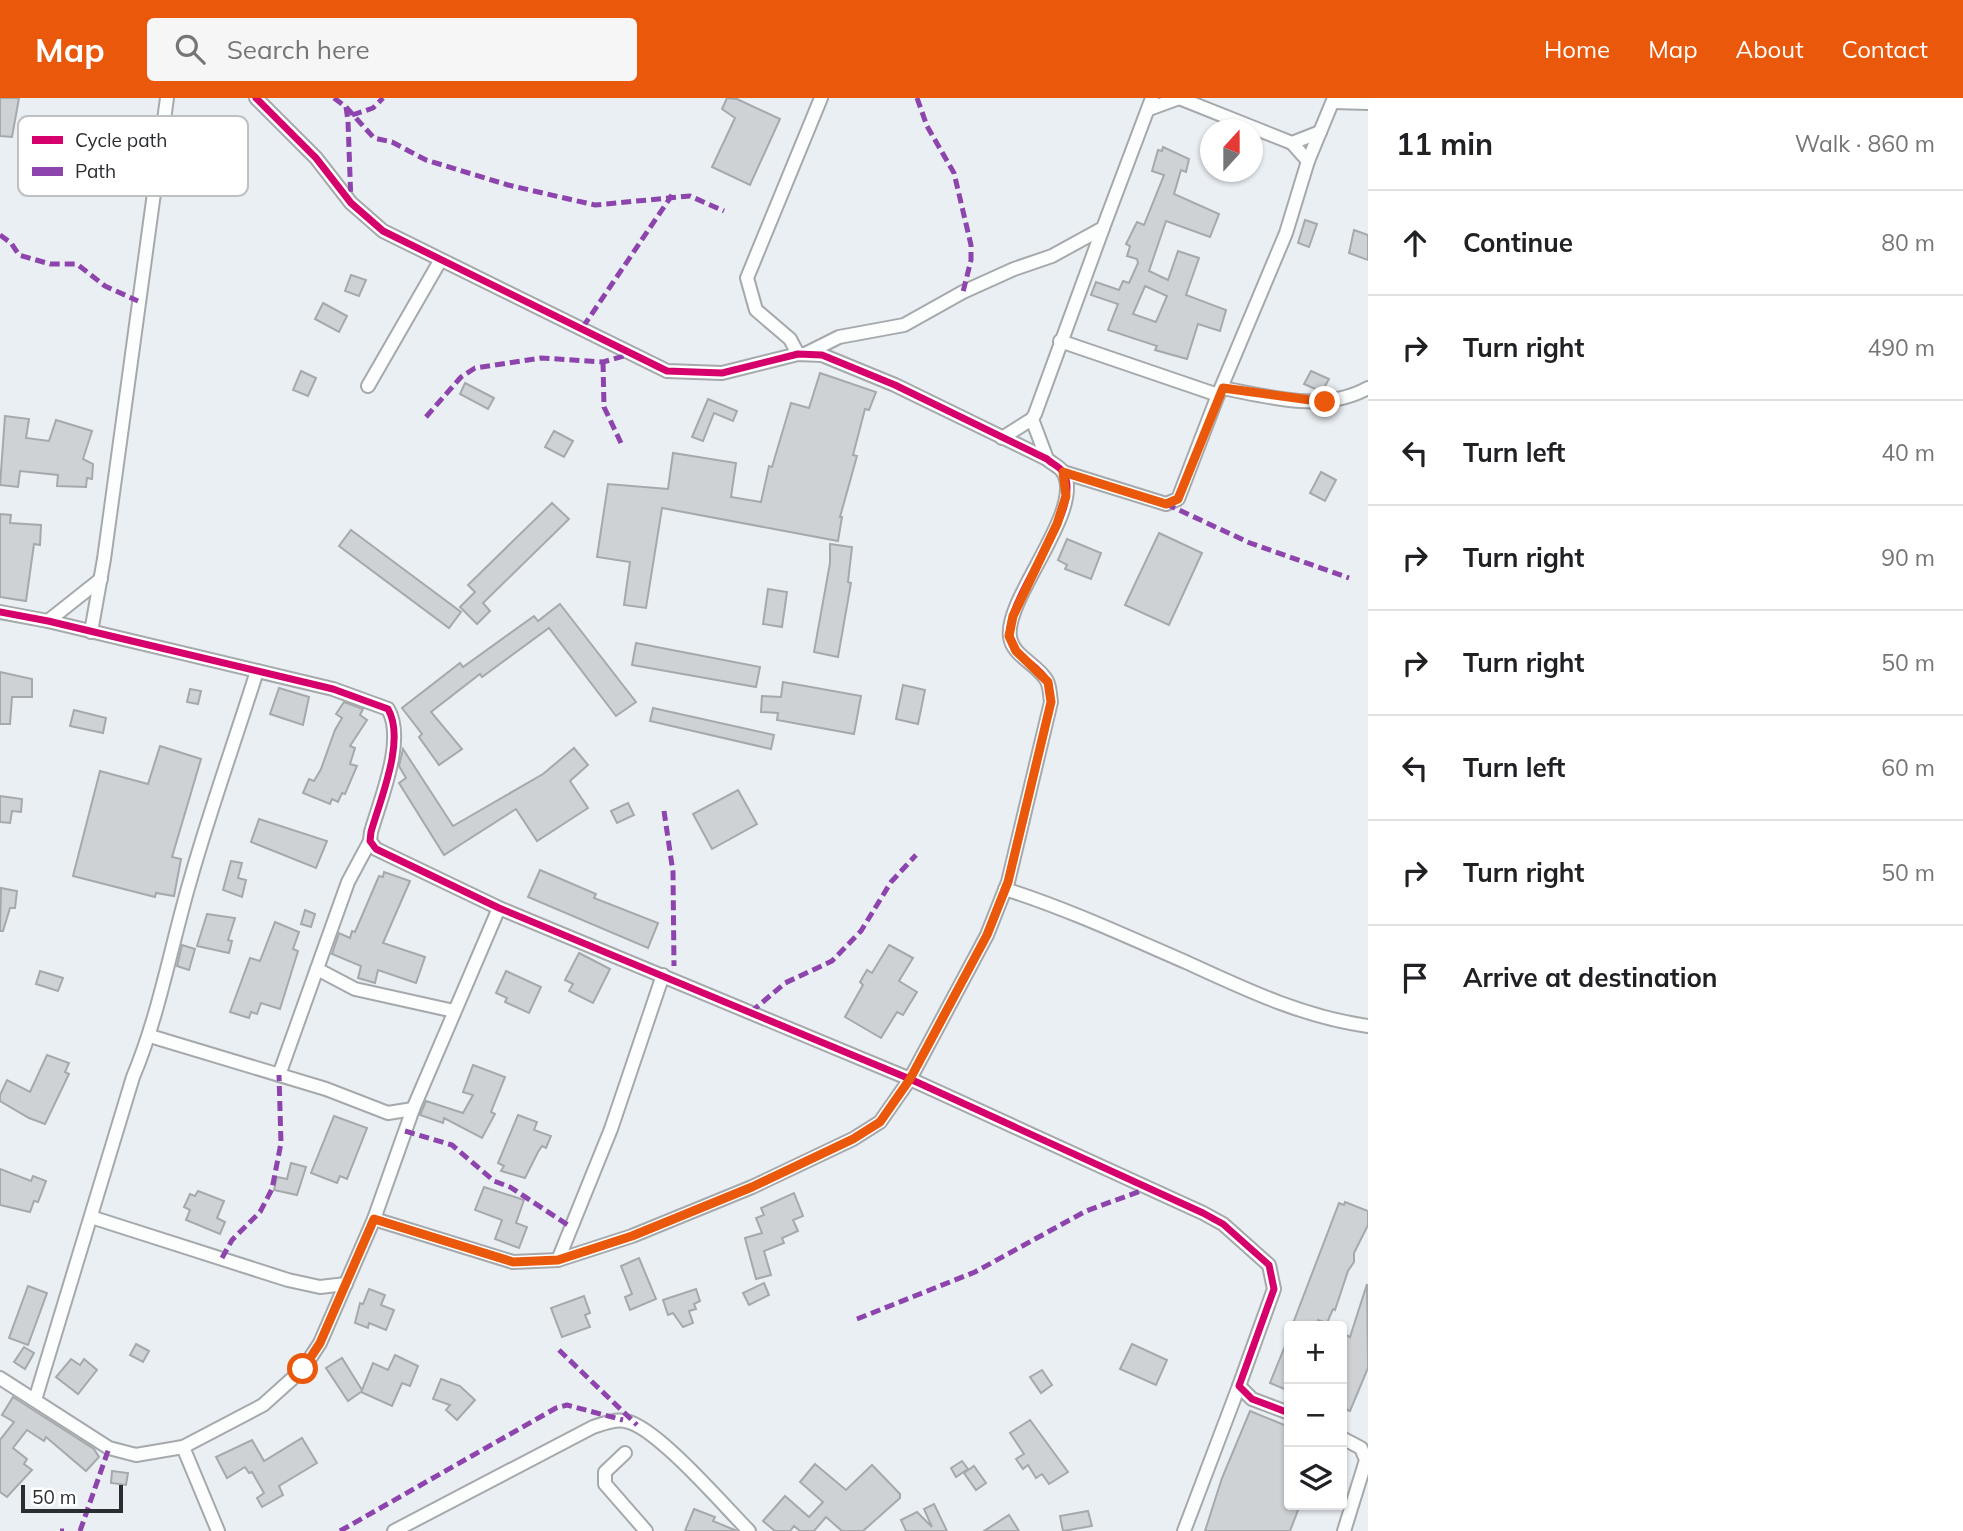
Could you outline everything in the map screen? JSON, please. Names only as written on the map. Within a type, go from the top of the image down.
[{"type":"street","points":[[165,116],[167,98]]},
{"type":"street","points":[[256,98],[316,158],[351,203],[383,231],[440,261],[583,327],[667,371],[722,373],[803,353],[839,337],[904,325],[963,292],[1014,269],[1052,256],[1103,228]]},
{"type":"street","points":[[821,98],[747,278],[756,310],[803,353],[822,355],[895,385],[1047,459],[1063,472],[1166,504],[1178,499],[1286,233],[1308,161],[1334,100],[1368,103]]},
{"type":"street","points":[[1002,438],[1032,419],[1150,104],[1179,98],[1292,143],[1308,161]]},
{"type":"street","points":[[1292,143],[1320,132]]},
{"type":"street","points":[[91,632],[101,579],[154,196]]},
{"type":"street","points":[[368,386],[440,261]]},
{"type":"street","points":[[1060,341],[1220,391],[1325,402],[1348,398],[1368,388]]},
{"type":"street","points":[[1032,419],[1047,459]]},
{"type":"street","points":[[374,1219],[513,1262],[558,1260],[644,1231],[752,1187],[853,1139],[880,1122],[910,1079],[987,935],[1005,889],[1051,702],[1048,682],[1016,651],[1009,636],[1013,616],[1066,496],[1063,472]]},
{"type":"street","points":[[48,621],[101,579]]},
{"type":"street","points":[[0,612],[333,689],[388,709],[394,718],[395,733],[390,764],[370,841],[348,882],[279,1075]]},
{"type":"street","points":[[35,1400],[133,1077],[150,1036],[158,993],[195,864],[257,671]]},
{"type":"street","points":[[370,841],[376,849],[398,862],[499,908],[910,1079],[1203,1213],[1223,1224],[1258,1253],[1269,1265],[1274,1289],[1184,1531]]},
{"type":"street","points":[[1005,889],[1096,923],[1276,1002],[1340,1022],[1368,1026]]},
{"type":"street","points":[[0,1378],[109,1448],[136,1455],[183,1447],[263,1405],[303,1369],[320,1343],[374,1219],[403,1136],[499,908]]},
{"type":"street","points":[[317,969],[355,989],[454,1011]]},
{"type":"street","points":[[558,1260],[611,1129],[663,975]]},
{"type":"street","points":[[150,1036],[388,1112],[414,1109]]},
{"type":"street","points":[[388,1112],[403,1136]]},
{"type":"street","points":[[91,1217],[288,1280],[320,1287],[346,1283]]},
{"type":"street","points":[[1240,1386],[1252,1399],[1284,1411]]},
{"type":"street","points":[[394,1531],[593,1427],[623,1420],[637,1425],[665,1446],[749,1531]]},
{"type":"street","points":[[1344,1531],[1366,1460],[1361,1448],[1347,1441]]},
{"type":"street","points":[[183,1447],[218,1531]]},
{"type":"street","points":[[625,1453],[605,1472],[605,1484],[646,1531]]},
{"type":"building","points":[[0,98],[19,98],[12,137],[0,136]]},
{"type":"building","points":[[727,98],[737,99],[780,119],[750,185],[712,167],[735,118],[722,109]]},
{"type":"building","points":[[1163,147],[1189,159],[1186,172],[1181,170],[1174,194],[1219,214],[1210,237],[1166,221],[1149,271],[1168,280],[1178,251],[1199,258],[1186,295],[1226,310],[1220,331],[1198,324],[1187,359],[1155,350],[1157,346],[1108,330],[1118,304],[1091,295],[1096,282],[1119,290],[1123,281],[1129,283],[1138,263],[1137,259],[1127,256],[1130,246],[1126,244],[1137,222],[1144,225],[1164,175],[1152,171],[1158,150],[1162,151]],"holes":[[[1145,286],[1167,296],[1156,322],[1133,314]]]},
{"type":"building","points":[[1305,220],[1317,224],[1309,247],[1298,243]]},
{"type":"building","points":[[1354,230],[1368,235],[1368,260],[1349,253]]},
{"type":"building","points":[[351,275],[366,280],[359,296],[345,291]]},
{"type":"building","points":[[323,303],[347,316],[339,332],[315,319]]},
{"type":"building","points":[[301,371],[316,378],[308,396],[293,390]]},
{"type":"building","points":[[1311,371],[1329,379],[1322,392],[1304,384]]},
{"type":"building","points":[[820,373],[876,392],[869,410],[865,409],[853,455],[857,456],[840,517],[838,541],[662,508],[646,608],[624,605],[630,562],[597,557],[608,484],[668,489],[673,453],[736,463],[731,497],[761,502],[769,466],[772,467],[791,403],[809,408]]},
{"type":"building","points":[[465,383],[494,398],[488,409],[460,394]]},
{"type":"building","points":[[708,399],[737,411],[733,421],[714,413],[703,441],[692,437]]},
{"type":"building","points":[[5,416],[29,419],[26,438],[49,441],[56,420],[92,431],[83,459],[93,464],[92,479],[87,478],[86,487],[57,486],[58,475],[20,471],[18,487],[0,485]]},
{"type":"building","points":[[554,431],[573,441],[564,457],[545,447]]},
{"type":"building","points":[[1321,472],[1336,480],[1325,501],[1310,493]]},
{"type":"building","points":[[552,503],[569,519],[483,603],[490,611],[477,624],[460,607],[475,592],[468,585]]},
{"type":"building","points":[[0,514],[11,515],[10,523],[41,525],[40,545],[34,544],[26,601],[0,597]]},
{"type":"building","points":[[351,530],[461,612],[449,628],[339,546]]},
{"type":"building","points":[[1159,533],[1202,553],[1169,625],[1125,605]]},
{"type":"building","points":[[1067,539],[1101,553],[1091,579],[1065,569],[1067,565],[1058,560]]},
{"type":"building","points":[[830,544],[852,547],[848,582],[851,583],[838,657],[814,652],[830,563]]},
{"type":"building","points":[[768,589],[787,592],[782,627],[763,624]]},
{"type":"building","points":[[560,604],[636,702],[616,716],[549,628],[482,677],[480,674],[431,712],[462,749],[439,765],[419,737],[422,734],[402,708],[460,663],[463,667],[534,616],[538,621]]},
{"type":"building","points":[[636,643],[760,667],[756,687],[632,665]]},
{"type":"building","points":[[0,672],[32,679],[32,697],[12,697],[10,724],[0,724]]},
{"type":"building","points":[[783,682],[861,696],[854,734],[777,720],[778,713],[761,712],[762,696],[781,697]]},
{"type":"building","points":[[903,685],[925,690],[918,724],[896,719]]},
{"type":"building","points":[[279,688],[309,697],[303,725],[270,714]]},
{"type":"building","points":[[190,689],[201,691],[198,704],[187,702]]},
{"type":"building","points":[[344,702],[363,709],[360,715],[367,720],[350,746],[355,748],[350,764],[357,766],[345,794],[342,793],[338,802],[332,799],[330,804],[303,793],[309,779],[314,781],[321,769],[342,718],[336,714]]},
{"type":"building","points":[[653,708],[774,735],[771,749],[650,721]]},
{"type":"building","points":[[74,710],[106,718],[103,733],[70,726]]},
{"type":"building","points":[[160,746],[201,759],[172,857],[181,859],[174,896],[156,893],[155,897],[73,876],[100,771],[148,784]]},
{"type":"building","points":[[574,748],[588,765],[570,781],[588,808],[537,841],[516,809],[444,855],[399,783],[406,778],[399,766],[403,749],[453,826],[543,774]]},
{"type":"building","points":[[738,790],[757,824],[712,849],[693,814]]},
{"type":"building","points":[[0,796],[22,799],[21,812],[12,811],[10,823],[0,822]]},
{"type":"building","points":[[628,803],[634,815],[617,823],[611,811]]},
{"type":"building","points":[[259,819],[327,841],[316,868],[251,842]]},
{"type":"building","points":[[231,861],[242,863],[238,878],[246,880],[242,897],[223,890]]},
{"type":"building","points":[[540,870],[596,894],[594,898],[658,923],[648,948],[528,897]]},
{"type":"building","points":[[384,872],[410,881],[383,943],[425,957],[416,983],[378,970],[375,983],[358,978],[361,966],[332,954],[339,933],[350,938],[352,931],[355,932],[379,876],[383,877]]},
{"type":"building","points":[[1,888],[17,891],[15,908],[10,908],[3,931],[0,931]]},
{"type":"building","points":[[305,910],[315,914],[311,927],[301,924]]},
{"type":"building","points":[[207,914],[235,918],[228,940],[232,941],[229,953],[197,946]]},
{"type":"building","points":[[275,922],[299,932],[293,949],[298,951],[280,1009],[261,1003],[257,1014],[251,1012],[249,1018],[230,1012],[250,958],[260,961]]},
{"type":"building","points":[[182,945],[195,949],[189,970],[177,966]]},
{"type":"building","points":[[889,945],[913,958],[899,981],[917,992],[903,1015],[897,1012],[881,1038],[845,1017],[863,985],[860,982],[867,970],[872,973]]},
{"type":"building","points":[[579,953],[610,969],[593,1003],[569,991],[573,984],[565,980]]},
{"type":"building","points":[[40,971],[63,978],[58,991],[36,984]]},
{"type":"building","points":[[506,971],[541,987],[529,1013],[505,1002],[507,998],[496,993]]},
{"type":"building","points":[[47,1055],[69,1063],[65,1072],[69,1074],[45,1124],[0,1101],[0,1095],[7,1080],[30,1092]]},
{"type":"building","points":[[473,1065],[505,1077],[491,1112],[495,1114],[482,1138],[444,1118],[443,1123],[420,1115],[426,1101],[463,1113],[473,1095],[463,1092]]},
{"type":"building","points":[[518,1115],[537,1122],[534,1130],[551,1136],[546,1148],[542,1146],[538,1152],[525,1178],[501,1171],[504,1166],[498,1163]]},
{"type":"building","points":[[334,1116],[367,1128],[347,1179],[340,1176],[337,1183],[311,1173]]},
{"type":"building","points":[[291,1163],[306,1167],[297,1195],[274,1190],[277,1177],[287,1179]]},
{"type":"building","points":[[0,1169],[31,1181],[33,1176],[46,1181],[38,1202],[34,1201],[30,1212],[0,1205]]},
{"type":"building","points":[[484,1187],[524,1200],[516,1223],[527,1227],[519,1248],[495,1239],[502,1220],[475,1210]]},
{"type":"building","points":[[198,1191],[224,1201],[217,1218],[225,1222],[220,1234],[186,1220],[190,1210],[184,1207],[190,1194],[195,1196]]},
{"type":"building","points":[[794,1193],[803,1216],[793,1220],[798,1231],[782,1238],[784,1243],[764,1251],[771,1275],[756,1279],[745,1238],[762,1233],[756,1218],[764,1215],[761,1208]]},
{"type":"building","points":[[1345,1202],[1368,1211],[1368,1225],[1354,1253],[1354,1262],[1348,1271],[1335,1310],[1333,1309],[1328,1321],[1294,1321],[1339,1203],[1344,1205]]},
{"type":"building","points":[[639,1258],[656,1299],[630,1310],[625,1297],[632,1294],[621,1266]]},
{"type":"building","points":[[764,1283],[769,1295],[749,1305],[743,1293]]},
{"type":"building","points":[[1367,1284],[1368,1368],[1350,1411],[1347,1410],[1347,1336],[1350,1337]]},
{"type":"building","points":[[28,1286],[47,1293],[28,1345],[9,1338]]},
{"type":"building","points":[[369,1289],[385,1295],[381,1305],[394,1310],[386,1330],[369,1323],[368,1328],[355,1323],[360,1303],[363,1304]]},
{"type":"building","points":[[696,1289],[700,1301],[694,1304],[696,1309],[689,1311],[693,1323],[683,1327],[673,1313],[668,1315],[663,1300]]},
{"type":"building","points":[[584,1296],[590,1313],[585,1315],[590,1327],[562,1337],[551,1308]]},
{"type":"building","points":[[136,1344],[149,1351],[143,1362],[130,1355]]},
{"type":"building","points":[[1132,1344],[1167,1360],[1156,1385],[1120,1369]]},
{"type":"building","points":[[24,1347],[34,1353],[25,1369],[14,1362]]},
{"type":"building","points":[[1284,1348],[1284,1389],[1270,1383]]},
{"type":"building","points":[[395,1355],[418,1366],[410,1386],[402,1383],[392,1406],[361,1392],[348,1401],[326,1368],[342,1358],[362,1390],[373,1363],[388,1370]]},
{"type":"building","points":[[71,1359],[80,1365],[84,1359],[97,1370],[78,1394],[56,1377]]},
{"type":"building","points":[[1042,1370],[1052,1385],[1041,1393],[1030,1377]]},
{"type":"building","points":[[441,1379],[460,1386],[475,1400],[457,1420],[446,1410],[450,1405],[433,1399]]},
{"type":"building","points":[[13,1397],[94,1449],[99,1457],[86,1471],[46,1437],[44,1441],[27,1430],[13,1448],[27,1459],[24,1464],[32,1470],[7,1497],[0,1492],[0,1440],[14,1422],[2,1415]]},
{"type":"building","points":[[1250,1411],[1284,1425],[1284,1510],[1298,1510],[1290,1531],[1205,1531],[1222,1478]]},
{"type":"building","points":[[1030,1420],[1068,1472],[1049,1484],[1042,1474],[1036,1478],[1028,1465],[1023,1469],[1016,1459],[1024,1454],[1010,1433]]},
{"type":"building","points":[[302,1438],[317,1463],[279,1486],[283,1495],[262,1507],[257,1498],[264,1493],[252,1472],[249,1473],[245,1467],[227,1478],[216,1457],[252,1440],[264,1461]]},
{"type":"building","points":[[962,1461],[968,1469],[956,1477],[951,1468]]},
{"type":"building","points":[[815,1464],[846,1490],[872,1465],[900,1494],[900,1498],[863,1531],[842,1531],[826,1517],[814,1531],[800,1531],[794,1526],[790,1531],[775,1531],[763,1521],[785,1496],[809,1517],[823,1502],[800,1482]]},
{"type":"building","points":[[974,1466],[986,1483],[976,1490],[964,1473]]},
{"type":"building","points":[[112,1471],[128,1473],[126,1485],[111,1483]]},
{"type":"building","points":[[934,1504],[947,1531],[906,1531],[901,1520],[917,1512],[932,1527],[924,1509]]},
{"type":"building","points":[[694,1509],[715,1517],[713,1521],[737,1531],[685,1531]]},
{"type":"building","points":[[1088,1511],[1092,1526],[1063,1531],[1060,1516]]},
{"type":"building","points":[[1009,1515],[1019,1531],[984,1531]]},
{"type":"marked path","points":[[334,98],[346,107],[351,203]]},
{"type":"marked path","points":[[352,115],[373,108],[383,98]]},
{"type":"marked path","points":[[917,98],[927,126],[954,173],[971,245],[971,260],[963,292]]},
{"type":"marked path","points":[[346,107],[374,138],[392,142],[426,160],[508,185],[595,205],[690,196],[724,211]]},
{"type":"marked path","points":[[583,327],[672,195]]},
{"type":"marked path","points":[[0,235],[11,243],[19,255],[50,264],[77,264],[105,286],[138,301]]},
{"type":"marked path","points":[[426,417],[461,377],[475,368],[541,358],[603,362],[631,354]]},
{"type":"marked path","points":[[603,362],[604,407],[621,443]]},
{"type":"marked path","points":[[1166,504],[1250,543],[1349,578]]},
{"type":"marked path","points":[[664,811],[673,872],[674,966]]},
{"type":"marked path","points":[[751,1012],[785,983],[832,961],[861,931],[891,882],[916,855]]},
{"type":"marked path","points":[[222,1258],[232,1240],[260,1212],[272,1189],[281,1143],[279,1075]]},
{"type":"marked path","points":[[405,1131],[452,1145],[494,1181],[510,1187],[571,1227]]},
{"type":"marked path","points":[[857,1319],[975,1272],[1086,1211],[1149,1188]]},
{"type":"marked path","points":[[559,1350],[637,1425]]},
{"type":"marked path","points":[[340,1531],[556,1408],[567,1405],[623,1420]]},
{"type":"marked path","points":[[80,1531],[109,1448]]},
{"type":"cycle path","points":[[256,98],[316,158],[351,203],[383,231],[667,371],[722,373],[798,354],[822,355],[895,385],[1047,459],[1063,472],[1067,488],[1064,508],[1055,530],[1011,620],[1012,644],[1043,675],[1047,681],[1051,702],[1008,882],[987,935],[910,1079],[880,1122],[853,1139],[752,1187],[632,1236],[558,1260],[513,1262],[374,1219]]},
{"type":"cycle path","points":[[0,612],[333,689],[388,709],[393,722],[393,753],[371,832],[370,841],[376,849],[499,908],[910,1079],[1223,1224],[1269,1265],[1274,1289],[1239,1386],[1252,1399],[1284,1411]]},
{"type":"route","points":[[303,1369],[320,1343],[374,1219],[513,1262],[558,1260],[632,1236],[752,1187],[853,1139],[880,1122],[910,1079],[987,935],[1008,882],[1051,702],[1048,682],[1016,651],[1009,636],[1013,616],[1057,524],[1066,496],[1067,484],[1063,472],[1166,504],[1178,499],[1218,394],[1223,388],[1273,397],[1325,402]]}]
